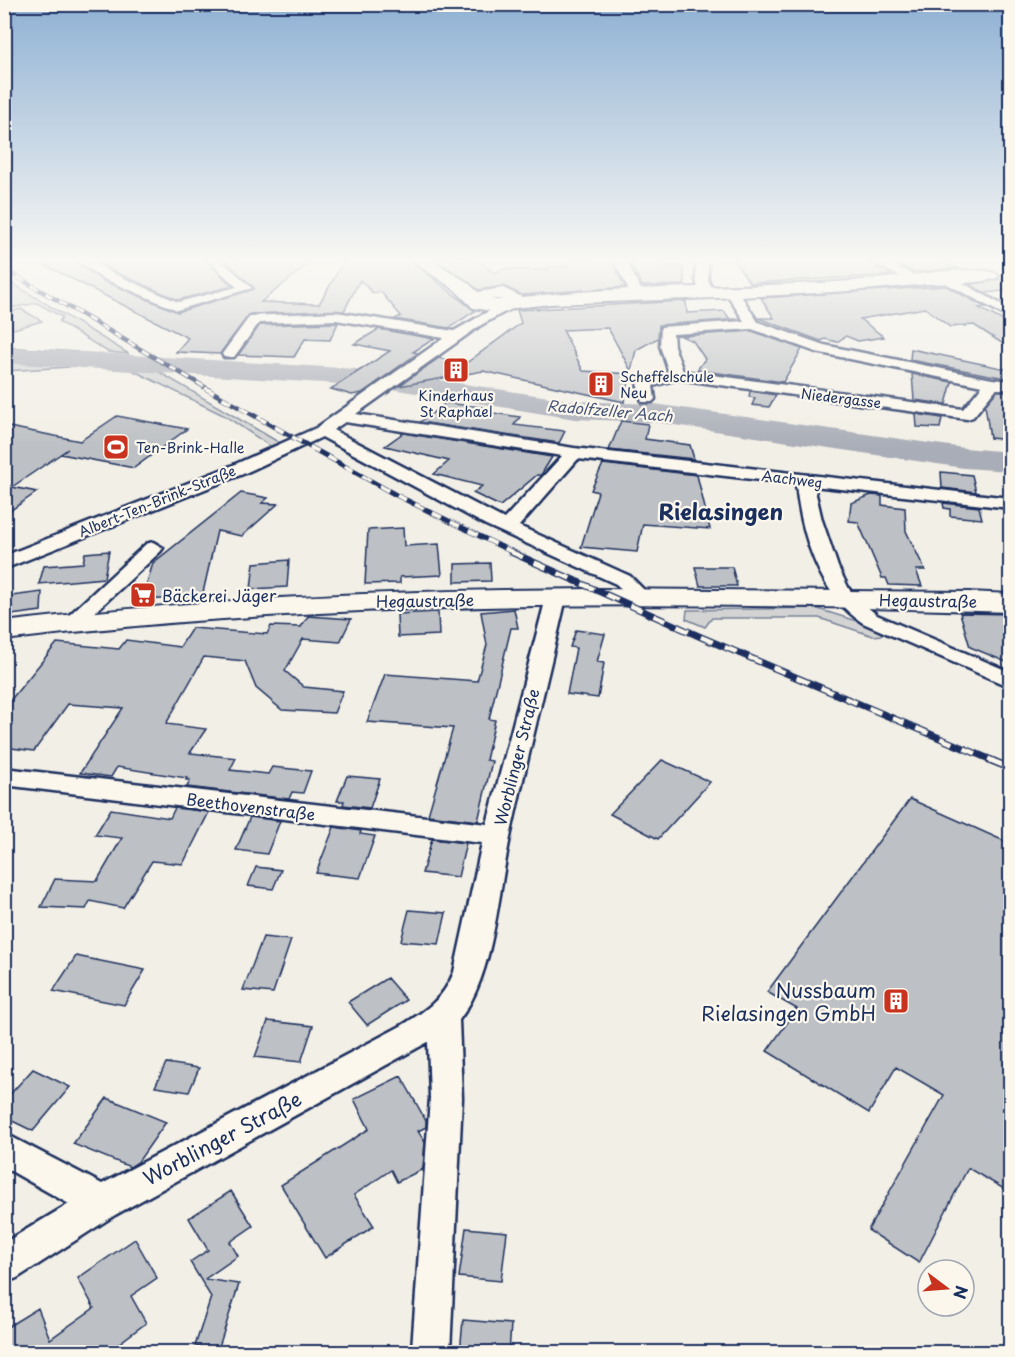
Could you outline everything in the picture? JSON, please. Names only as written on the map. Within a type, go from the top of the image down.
[{"type":"main road","name":"Hegaustraße","points":[[4,631],[74,621],[210,609],[396,600],[642,598],[1011,603]]},
{"type":"street","points":[[229,354],[253,322]]},
{"type":"street","points":[[374,322],[457,336]]},
{"type":"street","name":"Albert-Ten-Brink-Straße","points":[[4,563],[237,470],[322,431],[473,322]]},
{"type":"street","points":[[677,375],[667,346],[666,330],[753,325],[821,349],[992,384],[1011,385]]},
{"type":"street","name":"Niedergasse","points":[[648,399],[645,383],[677,375],[967,414],[992,384]]},
{"type":"street","name":"Aachweg","points":[[343,417],[574,453],[1011,503]]},
{"type":"street","points":[[322,431],[508,526],[623,580],[642,598]]},
{"type":"street","points":[[508,526],[574,453]]},
{"type":"street","points":[[806,481],[824,553],[837,587],[846,599],[870,619],[1011,680]]},
{"type":"street","points":[[74,621],[153,548]]},
{"type":"street","name":"Worblinger Straße","points":[[4,1265],[102,1203],[412,1036],[443,1016],[460,996],[470,972],[497,835],[556,598]]},
{"type":"street","name":"Beethovenstraße","points":[[4,776],[497,835]]},
{"type":"street","points":[[432,1350],[446,1098],[443,1016]]},
{"type":"street","points":[[4,1149],[102,1203]]},
{"type":"shaded area","points":[[5,322],[37,322],[14,329]]},
{"type":"shaded area","points":[[60,322],[77,322],[129,354],[108,352]]},
{"type":"shaded area","points":[[5,347],[77,352],[69,367],[5,371]]},
{"type":"shaded area","points":[[128,368],[154,369],[280,443],[270,446],[225,416]]},
{"type":"shaded area","points":[[815,608],[879,628],[882,635],[873,636],[819,618],[712,618],[705,627],[686,619],[687,610]]},
{"type":"building","points":[[157,322],[244,322],[220,354],[176,352],[188,338]]},
{"type":"building","points":[[415,322],[458,322],[449,328]]},
{"type":"building","points":[[695,322],[659,325],[658,338],[636,350],[631,371],[608,328],[563,330],[583,371],[631,374],[624,402],[483,371],[399,386],[439,358],[465,364],[521,323]]},
{"type":"building","points":[[770,322],[864,322],[884,337],[858,341],[846,336],[837,342],[825,339],[821,341]]},
{"type":"building","points":[[944,322],[1006,322],[1011,325],[1011,349],[974,325],[950,327]]},
{"type":"building","points":[[338,323],[330,340],[305,339],[294,357],[238,355],[260,325]]},
{"type":"building","points":[[379,329],[434,339],[413,352],[418,353],[362,393],[352,395],[331,389],[390,351],[354,344]]},
{"type":"building","points":[[752,331],[802,349],[783,382],[697,370],[705,359],[693,341],[681,336]]},
{"type":"building","points":[[911,349],[1011,370],[1011,379],[910,360]]},
{"type":"building","points":[[912,374],[952,382],[946,404],[914,400]]},
{"type":"building","points":[[750,391],[776,395],[769,407],[752,405],[755,398],[749,397]]},
{"type":"building","points":[[997,391],[1011,391],[1011,440],[990,438],[985,405]]},
{"type":"building","points":[[446,403],[482,407],[479,411],[520,417],[514,425],[565,431],[559,443],[420,422]]},
{"type":"building","points":[[916,414],[942,418],[940,428],[917,427]]},
{"type":"building","points":[[117,416],[187,429],[134,468],[61,454],[68,449],[12,487],[37,492],[4,515],[4,426],[80,441]]},
{"type":"building","points":[[621,421],[648,424],[645,439],[690,445],[694,459],[609,450]]},
{"type":"building","points":[[403,433],[552,457],[541,475],[537,475],[500,506],[473,493],[482,486],[434,474],[449,461],[385,446]]},
{"type":"building","points":[[603,464],[697,475],[710,529],[643,524],[637,552],[581,547],[598,492],[591,490]]},
{"type":"building","points":[[941,472],[972,475],[976,492],[942,488]]},
{"type":"building","points":[[241,493],[268,498],[262,503],[278,504],[242,536],[217,531],[202,597],[142,600],[153,563]]},
{"type":"building","points":[[871,495],[882,496],[882,505],[905,508],[906,531],[925,570],[916,570],[922,586],[889,585],[886,578],[882,578],[858,522],[849,521],[851,503]]},
{"type":"building","points":[[943,503],[979,507],[982,519],[950,516],[950,509],[944,508]]},
{"type":"building","points":[[403,528],[404,546],[439,544],[442,575],[400,577],[400,583],[365,584],[368,530]]},
{"type":"building","points":[[109,551],[104,578],[39,584],[44,566],[83,563],[85,553]]},
{"type":"building","points":[[289,560],[287,587],[251,589],[254,563]]},
{"type":"building","points":[[490,563],[491,581],[455,582],[455,564]]},
{"type":"building","points":[[695,567],[732,567],[737,586],[700,586]]},
{"type":"building","points":[[42,592],[41,611],[4,616],[4,597]]},
{"type":"building","points":[[514,609],[518,628],[511,628],[489,719],[495,720],[486,760],[492,761],[478,821],[428,815],[453,728],[367,722],[385,674],[477,681],[487,645],[481,612]]},
{"type":"building","points":[[438,612],[439,635],[398,637],[397,614]]},
{"type":"building","points":[[960,613],[1011,614],[1011,664],[970,647]]},
{"type":"building","points":[[308,616],[351,619],[340,642],[303,639],[285,671],[304,687],[343,691],[334,713],[282,710],[256,688],[245,661],[204,657],[166,724],[206,729],[190,753],[236,758],[230,770],[268,774],[272,767],[311,771],[303,793],[292,792],[289,799],[187,787],[190,780],[186,780],[187,778],[117,767],[111,777],[80,773],[123,708],[68,704],[34,751],[4,747],[4,708],[57,643],[119,649],[126,640],[180,647],[192,628],[267,634],[271,626],[301,627]]},
{"type":"building","points":[[576,630],[605,634],[597,662],[604,663],[598,698],[567,694],[576,648],[570,647]]},
{"type":"building","points":[[662,760],[710,782],[658,839],[610,814]]},
{"type":"building","points":[[347,776],[380,779],[370,808],[343,805],[344,801],[337,801]]},
{"type":"building","name":"Nussbaum Rielasingen GmbH","points":[[910,799],[1011,844],[1011,1193],[968,1168],[922,1258],[916,1258],[916,1261],[868,1230],[944,1095],[896,1067],[869,1113],[767,1051],[797,1009],[767,992]]},
{"type":"building","points":[[175,808],[209,812],[183,864],[152,861],[123,908],[90,901],[86,909],[41,907],[55,879],[97,881],[122,838],[95,835],[111,809],[170,818]]},
{"type":"building","points":[[250,817],[280,821],[267,854],[236,850]]},
{"type":"building","points":[[334,827],[361,831],[360,834],[375,836],[360,878],[316,873]]},
{"type":"building","points":[[432,839],[466,843],[458,877],[422,873]]},
{"type":"building","points":[[256,867],[281,870],[273,889],[248,886]]},
{"type":"building","points":[[409,910],[446,913],[439,944],[401,941]]},
{"type":"building","points":[[263,937],[291,940],[273,993],[243,990]]},
{"type":"building","points":[[76,956],[145,970],[124,1005],[53,991]]},
{"type":"building","points":[[387,978],[406,1000],[367,1025],[348,1002]]},
{"type":"building","points":[[268,1021],[313,1026],[301,1062],[255,1057]]},
{"type":"building","points":[[166,1063],[199,1068],[189,1092],[155,1087]]},
{"type":"building","points":[[33,1069],[70,1087],[33,1131],[4,1117],[4,1101]]},
{"type":"building","points":[[401,1076],[426,1121],[426,1127],[418,1131],[425,1142],[423,1169],[397,1182],[391,1170],[354,1195],[374,1226],[325,1258],[281,1185],[369,1129],[354,1099]]},
{"type":"building","points":[[107,1098],[166,1122],[138,1162],[130,1167],[73,1144]]},
{"type":"building","points":[[231,1191],[253,1226],[230,1242],[238,1256],[205,1279],[239,1284],[218,1350],[195,1346],[211,1297],[190,1262],[208,1250],[189,1218]]},
{"type":"building","points":[[466,1228],[507,1232],[501,1281],[459,1277]]},
{"type":"building","points":[[135,1239],[157,1278],[131,1296],[146,1323],[106,1353],[4,1353],[4,1329],[38,1308],[50,1339],[94,1308],[78,1278]]},
{"type":"building","points":[[463,1320],[511,1324],[509,1353],[460,1353]]},
{"type":"waterway","name":"Radolfzeller Aach","points":[[4,355],[373,378],[575,410],[654,413],[964,458],[1010,462]]},
{"type":"railway","points":[[95,322],[208,389]]},
{"type":"railway","points":[[205,388],[396,495],[514,553]]},
{"type":"railway","points":[[511,552],[701,637],[994,761]]},
{"type":"railway","points":[[990,760],[1010,768]]},
{"type":"place","name":"Kinderhaus St Raphael","points":[[456,370]]},
{"type":"place","name":"Scheffelschule Neu","points":[[601,384]]},
{"type":"place","name":"Ten-Brink-Halle","points":[[116,447]]},
{"type":"place","name":"Bäckerei Jäger","points":[[143,595]]},
{"type":"place","name":"Nussbaum Rielasingen GmbH","points":[[896,1001]]},
{"type":"district","name":"Rielasingen","points":[[721,510]]}]
